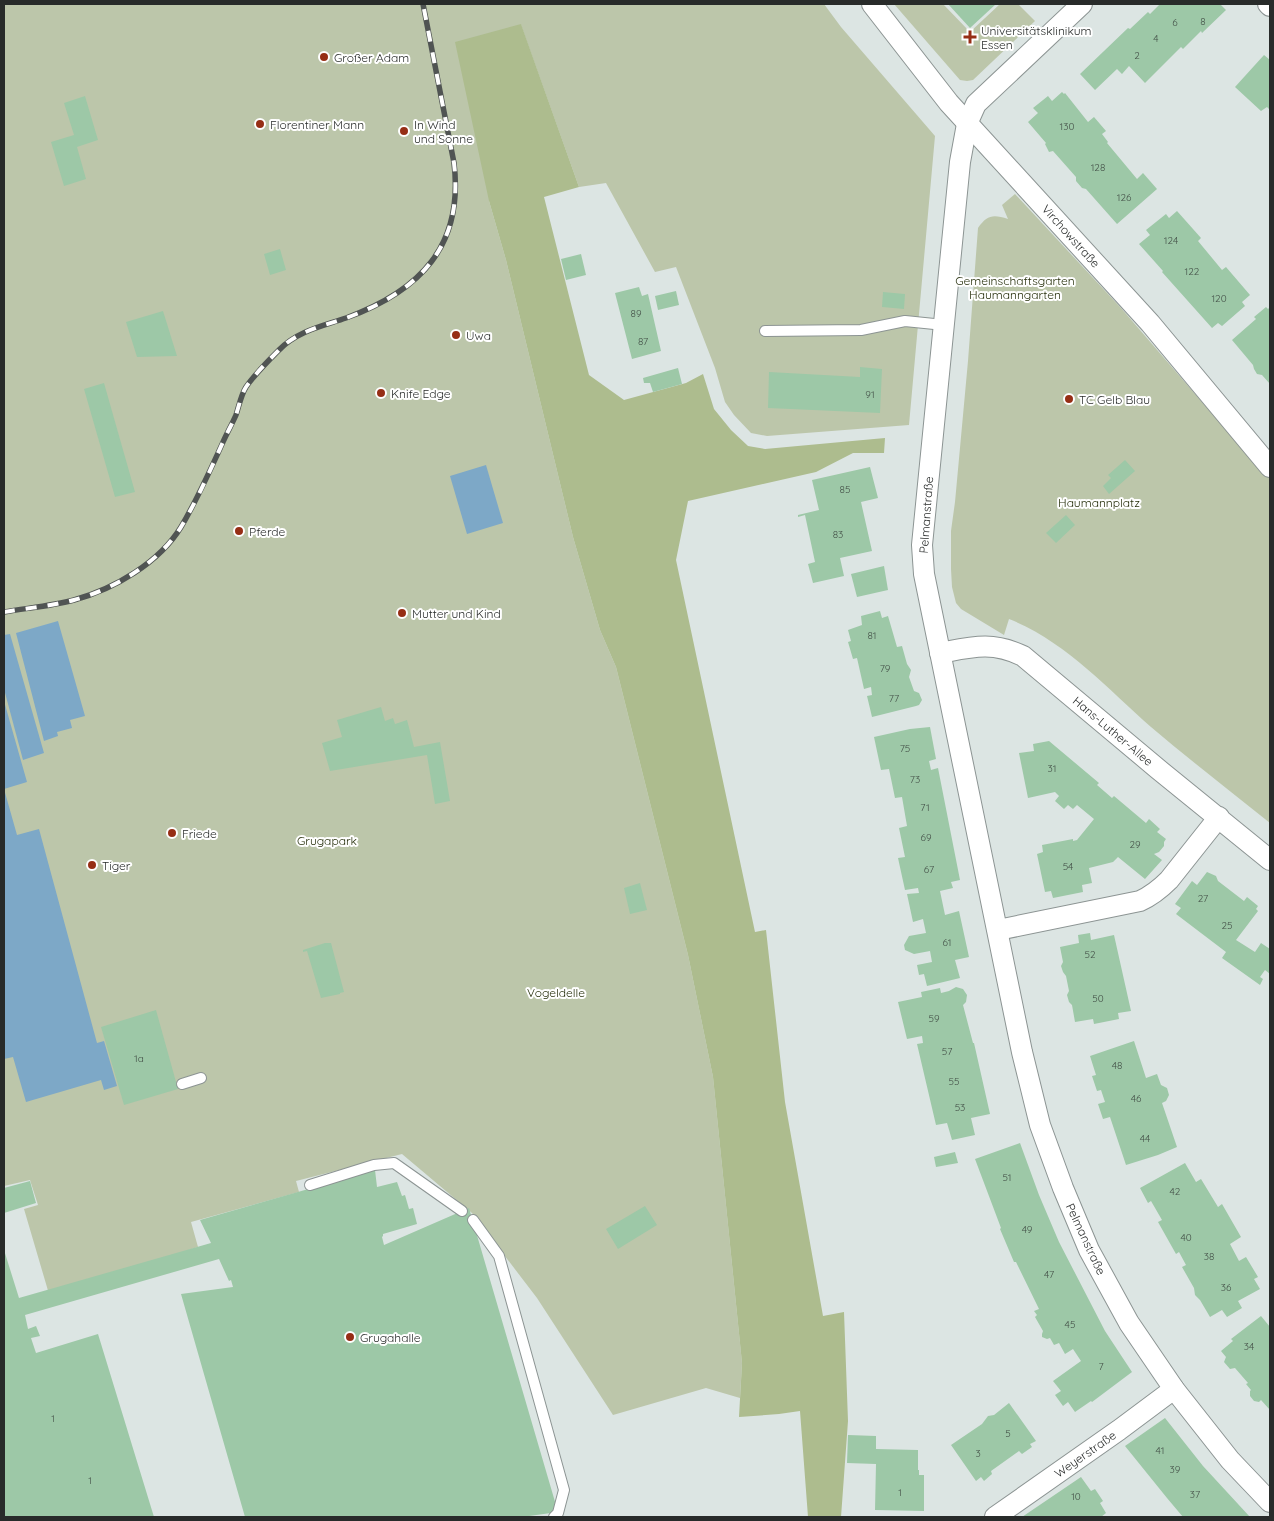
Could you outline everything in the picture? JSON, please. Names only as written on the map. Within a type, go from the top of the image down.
[{"type":"street","name":"Virchowstraße","points":[[872,4],[967,124],[1150,323],[1270,467]]},
{"type":"street","name":"Pelmanstraße","points":[[1082,4],[976,104],[967,124],[960,162],[934,409],[922,545],[924,574],[1022,1052],[1040,1125],[1063,1188],[1089,1250],[1129,1323],[1174,1389],[1230,1460],[1270,1502]]},
{"type":"street","name":"Hans-Luther-Allee","points":[[940,653],[982,646],[1003,648],[1023,656],[1270,860]]},
{"type":"street","points":[[998,930],[1140,901],[1149,897],[1160,890],[1169,880],[1219,817]]},
{"type":"street","name":"Weyerstraße","points":[[995,1517],[1111,1436],[1174,1389]]},
{"type":"lane","points":[[765,331],[861,330],[905,322],[944,326]]},
{"type":"lane","points":[[182,1084],[201,1078]]},
{"type":"lane","points":[[310,1185],[374,1165],[394,1163],[462,1211]]},
{"type":"lane","points":[[473,1220],[499,1256],[564,1490],[558,1513],[554,1517]]},
{"type":"green space","name":"Grugapark","points":[[4,4],[824,4],[841,27],[935,136],[909,425],[767,436],[751,433],[725,402],[715,368],[676,267],[655,272],[606,183],[579,187],[521,25],[489,201],[506,260],[573,537],[600,630],[616,667],[688,955],[713,1077],[742,1363],[740,1398],[706,1388],[613,1415],[537,1298],[472,1213],[402,1154],[296,1181],[299,1192],[191,1222],[198,1247],[49,1294],[24,1209],[38,1205],[30,1180],[4,1186]]},
{"type":"green space","name":"Universitätsklinikum Essen","points":[[894,4],[943,4],[970,32],[1000,4],[1018,4],[1035,21],[973,80],[967,81],[960,80]]},
{"type":"green space","points":[[521,24],[579,187],[544,197],[589,375],[624,400],[686,383],[703,374],[714,409],[731,430],[748,446],[765,449],[885,438],[884,453],[853,453],[816,472],[688,501],[676,560],[755,932],[766,930],[785,1102],[823,1316],[844,1312],[848,1421],[841,1517],[808,1517],[800,1411],[739,1417],[742,1363],[713,1077],[688,955],[616,667],[600,630],[573,537],[506,260],[489,201],[455,42]]},
{"type":"green space","name":"Haumannplatz","points":[[1015,194],[1121,308],[1245,452],[1270,477],[1270,823],[1151,727],[1102,681],[1049,640],[1009,619],[1004,635],[961,609],[956,603],[952,587],[951,531],[968,361],[978,228],[987,218],[998,216],[1008,219],[1002,205]]},
{"type":"water","points":[[486,465],[503,523],[467,534],[450,476]]},
{"type":"water","points":[[58,621],[85,716],[70,720],[72,728],[57,732],[58,736],[44,741],[16,633]]},
{"type":"water","points":[[10,634],[44,753],[23,760],[4,689],[4,635]]},
{"type":"water","points":[[4,701],[27,782],[4,789]]},
{"type":"water","points":[[4,789],[17,835],[39,829],[97,1043],[104,1041],[117,1086],[104,1090],[101,1080],[26,1102],[13,1057],[4,1059]]},
{"type":"building","points":[[948,4],[996,4],[970,28]]},
{"type":"building","points":[[1160,4],[1220,4],[1226,10],[1183,49],[1181,47],[1145,83],[1129,66],[1122,74],[1117,69],[1095,90],[1080,74],[1128,28],[1130,29],[1148,12],[1150,14]]},
{"type":"building","points":[[1264,55],[1270,60],[1270,110],[1267,107],[1261,111],[1235,87]]},
{"type":"building","points":[[1062,92],[1065,93],[1088,122],[1094,117],[1106,131],[1102,134],[1107,143],[1137,179],[1143,173],[1157,189],[1117,224],[1086,189],[1082,188],[1076,181],[1076,177],[1053,151],[1049,152],[1046,143],[1028,122],[1038,113],[1033,108],[1048,96],[1052,101]]},
{"type":"building","points":[[85,96],[98,140],[77,147],[86,179],[64,186],[51,142],[74,135],[64,103]]},
{"type":"building","points":[[1177,211],[1201,238],[1198,241],[1222,270],[1226,267],[1250,295],[1242,302],[1245,306],[1222,326],[1218,323],[1212,328],[1139,244],[1150,235],[1146,230],[1166,214],[1169,218]]},
{"type":"building","points":[[280,249],[286,270],[270,275],[264,254]]},
{"type":"building","points":[[581,254],[586,275],[566,280],[561,259]]},
{"type":"building","points":[[639,287],[642,296],[648,294],[661,351],[632,359],[615,293]]},
{"type":"building","points":[[676,291],[679,305],[658,310],[655,296]]},
{"type":"building","points":[[883,292],[905,294],[904,309],[882,307]]},
{"type":"building","points":[[1266,307],[1268,309],[1270,307],[1270,384],[1262,375],[1257,374],[1253,365],[1232,340],[1256,319],[1254,317]]},
{"type":"building","points":[[163,311],[177,356],[137,357],[126,322]]},
{"type":"building","points":[[860,367],[882,369],[880,413],[768,408],[769,372],[860,377]]},
{"type":"building","points":[[678,368],[682,384],[653,392],[650,383],[644,383],[643,378]]},
{"type":"building","points":[[104,383],[135,492],[115,497],[84,389]]},
{"type":"building","points":[[1125,460],[1135,471],[1109,494],[1103,486],[1111,478],[1108,475]]},
{"type":"building","points":[[870,467],[878,498],[861,502],[872,551],[840,558],[844,576],[813,583],[808,564],[815,562],[805,515],[798,517],[798,515],[819,510],[812,480]]},
{"type":"building","points":[[1066,515],[1075,525],[1056,543],[1046,533]]},
{"type":"building","points":[[884,566],[888,590],[857,597],[851,574]]},
{"type":"building","points":[[880,611],[882,618],[888,616],[897,647],[902,646],[907,664],[911,670],[909,677],[914,691],[919,693],[922,700],[919,705],[872,717],[867,696],[872,695],[871,687],[864,689],[857,658],[853,659],[848,642],[851,641],[848,630],[862,625],[861,616]]},
{"type":"building","points":[[381,707],[385,721],[393,718],[395,724],[407,720],[414,747],[440,742],[450,801],[435,804],[427,755],[330,771],[322,743],[342,737],[337,720]]},
{"type":"building","points":[[930,727],[936,759],[929,761],[931,770],[938,768],[960,880],[951,882],[953,888],[940,891],[945,915],[959,911],[969,957],[955,960],[960,978],[927,986],[924,974],[919,975],[917,965],[932,962],[930,951],[914,954],[905,950],[904,945],[909,936],[926,933],[923,919],[913,922],[907,894],[919,893],[918,888],[905,890],[898,858],[905,857],[899,828],[907,826],[902,797],[895,798],[889,769],[881,770],[874,737],[910,729]]},
{"type":"building","points":[[1049,741],[1099,783],[1097,785],[1112,798],[1114,796],[1146,823],[1149,819],[1160,829],[1157,832],[1166,839],[1164,846],[1159,852],[1154,854],[1162,860],[1145,879],[1118,857],[1113,862],[1089,868],[1092,883],[1082,885],[1083,892],[1053,898],[1051,891],[1045,892],[1037,854],[1043,852],[1042,845],[1073,839],[1073,841],[1077,840],[1094,819],[1077,805],[1073,809],[1068,805],[1064,809],[1055,801],[1059,796],[1055,792],[1028,798],[1019,753],[1034,751],[1033,744]]},
{"type":"building","points":[[1207,872],[1216,876],[1218,881],[1244,901],[1247,897],[1258,906],[1256,909],[1258,911],[1236,940],[1255,952],[1261,943],[1270,949],[1270,974],[1265,970],[1260,977],[1263,979],[1260,985],[1222,958],[1226,952],[1176,914],[1181,908],[1175,904],[1192,881],[1197,885]]},
{"type":"building","points":[[640,883],[647,910],[630,914],[624,888]]},
{"type":"building","points":[[1090,933],[1091,940],[1114,935],[1131,1011],[1118,1013],[1119,1019],[1094,1024],[1093,1019],[1075,1022],[1072,1005],[1067,995],[1069,991],[1066,976],[1061,966],[1063,962],[1060,947],[1079,943],[1078,935]]},
{"type":"building","points":[[331,943],[344,992],[321,998],[307,951],[303,952],[303,950]]},
{"type":"building","points":[[956,987],[963,989],[967,995],[966,1002],[963,1005],[974,1043],[990,1114],[971,1118],[975,1135],[952,1140],[947,1123],[936,1125],[917,1044],[923,1043],[922,1036],[907,1039],[898,1002],[922,997],[921,992],[940,988],[941,993]]},
{"type":"building","points":[[156,1010],[178,1089],[124,1105],[101,1027]]},
{"type":"building","points":[[1134,1041],[1146,1078],[1157,1074],[1161,1085],[1167,1088],[1169,1095],[1166,1101],[1162,1103],[1177,1147],[1126,1165],[1110,1117],[1103,1119],[1098,1104],[1105,1102],[1101,1090],[1097,1091],[1092,1076],[1096,1075],[1090,1056]]},
{"type":"building","points":[[1020,1143],[1059,1242],[1105,1331],[1132,1372],[1092,1402],[1075,1412],[1068,1402],[1063,1406],[1055,1395],[1061,1391],[1053,1381],[1081,1361],[1073,1349],[1065,1354],[1059,1343],[1054,1345],[1050,1338],[1042,1337],[1043,1331],[1035,1317],[1037,1315],[1034,1311],[1039,1309],[1016,1262],[1014,1262],[975,1159]]},
{"type":"building","points":[[955,1152],[958,1163],[936,1167],[934,1157]]},
{"type":"building","points":[[1185,1163],[1196,1182],[1201,1179],[1218,1207],[1222,1204],[1241,1237],[1230,1244],[1239,1261],[1246,1257],[1258,1277],[1254,1279],[1260,1289],[1238,1301],[1242,1308],[1227,1317],[1222,1310],[1210,1317],[1195,1295],[1194,1288],[1182,1267],[1186,1265],[1179,1252],[1176,1254],[1158,1222],[1162,1220],[1151,1201],[1148,1203],[1140,1188]]},
{"type":"building","name":"Grugahalle","points":[[375,1170],[377,1187],[397,1182],[402,1196],[405,1195],[409,1209],[413,1208],[417,1224],[383,1234],[384,1245],[469,1208],[558,1512],[522,1517],[245,1517],[181,1294],[233,1287],[219,1259],[25,1315],[28,1329],[36,1326],[40,1336],[31,1338],[36,1353],[98,1334],[154,1517],[4,1517],[4,1250],[19,1298],[211,1243],[200,1220]]},
{"type":"building","points":[[30,1181],[36,1203],[4,1213],[4,1188]]},
{"type":"building","points":[[645,1206],[657,1225],[618,1249],[606,1229]]},
{"type":"building","points":[[1261,1316],[1270,1327],[1270,1410],[1261,1400],[1259,1402],[1254,1401],[1250,1396],[1251,1390],[1246,1384],[1248,1383],[1235,1368],[1230,1369],[1224,1362],[1226,1357],[1221,1351],[1233,1341],[1231,1339]]},
{"type":"building","points":[[1009,1403],[1036,1441],[1030,1444],[1032,1447],[1022,1454],[1019,1451],[991,1471],[992,1474],[984,1481],[981,1477],[976,1481],[951,1445],[982,1424],[988,1416],[994,1415]]},
{"type":"building","points":[[1165,1418],[1203,1466],[1250,1517],[1183,1517],[1125,1446]]},
{"type":"building","points":[[848,1435],[876,1436],[876,1449],[918,1450],[919,1475],[924,1475],[924,1511],[875,1510],[876,1464],[847,1463]]},
{"type":"building","points":[[1081,1477],[1091,1491],[1095,1489],[1103,1501],[1100,1503],[1106,1513],[1101,1517],[1022,1517]]},
{"type":"railway","points":[[4,612],[57,604],[89,595],[120,582],[148,563],[161,552],[181,527],[198,496],[236,415],[244,390],[266,363],[286,343],[294,338],[372,307],[396,294],[415,279],[431,262],[444,241],[452,218],[455,192],[454,163],[423,4]]},
{"type":"place","name":"Universitätsklinikum Essen","points":[[970,37]]},
{"type":"place","name":"Großer Adam","points":[[324,57]]},
{"type":"place","name":"Florentiner Mann","points":[[260,124]]},
{"type":"place","name":"In Wind und Sonne","points":[[404,131]]},
{"type":"place","name":"Uwa","points":[[456,335]]},
{"type":"place","name":"Knife Edge","points":[[381,393]]},
{"type":"place","name":"TC Gelb Blau","points":[[1069,399]]},
{"type":"place","name":"Pferde","points":[[239,531]]},
{"type":"place","name":"Mutter und Kind","points":[[402,613]]},
{"type":"place","name":"Friede","points":[[172,833]]},
{"type":"place","name":"Tiger","points":[[92,865]]},
{"type":"place","name":"Grugahalle","points":[[350,1337]]},
{"type":"park label","name":"Gemeinschaftsgarten Haumanngarten","points":[[1015,287]]},
{"type":"park label","name":"Vogeldelle","points":[[556,992]]}]
